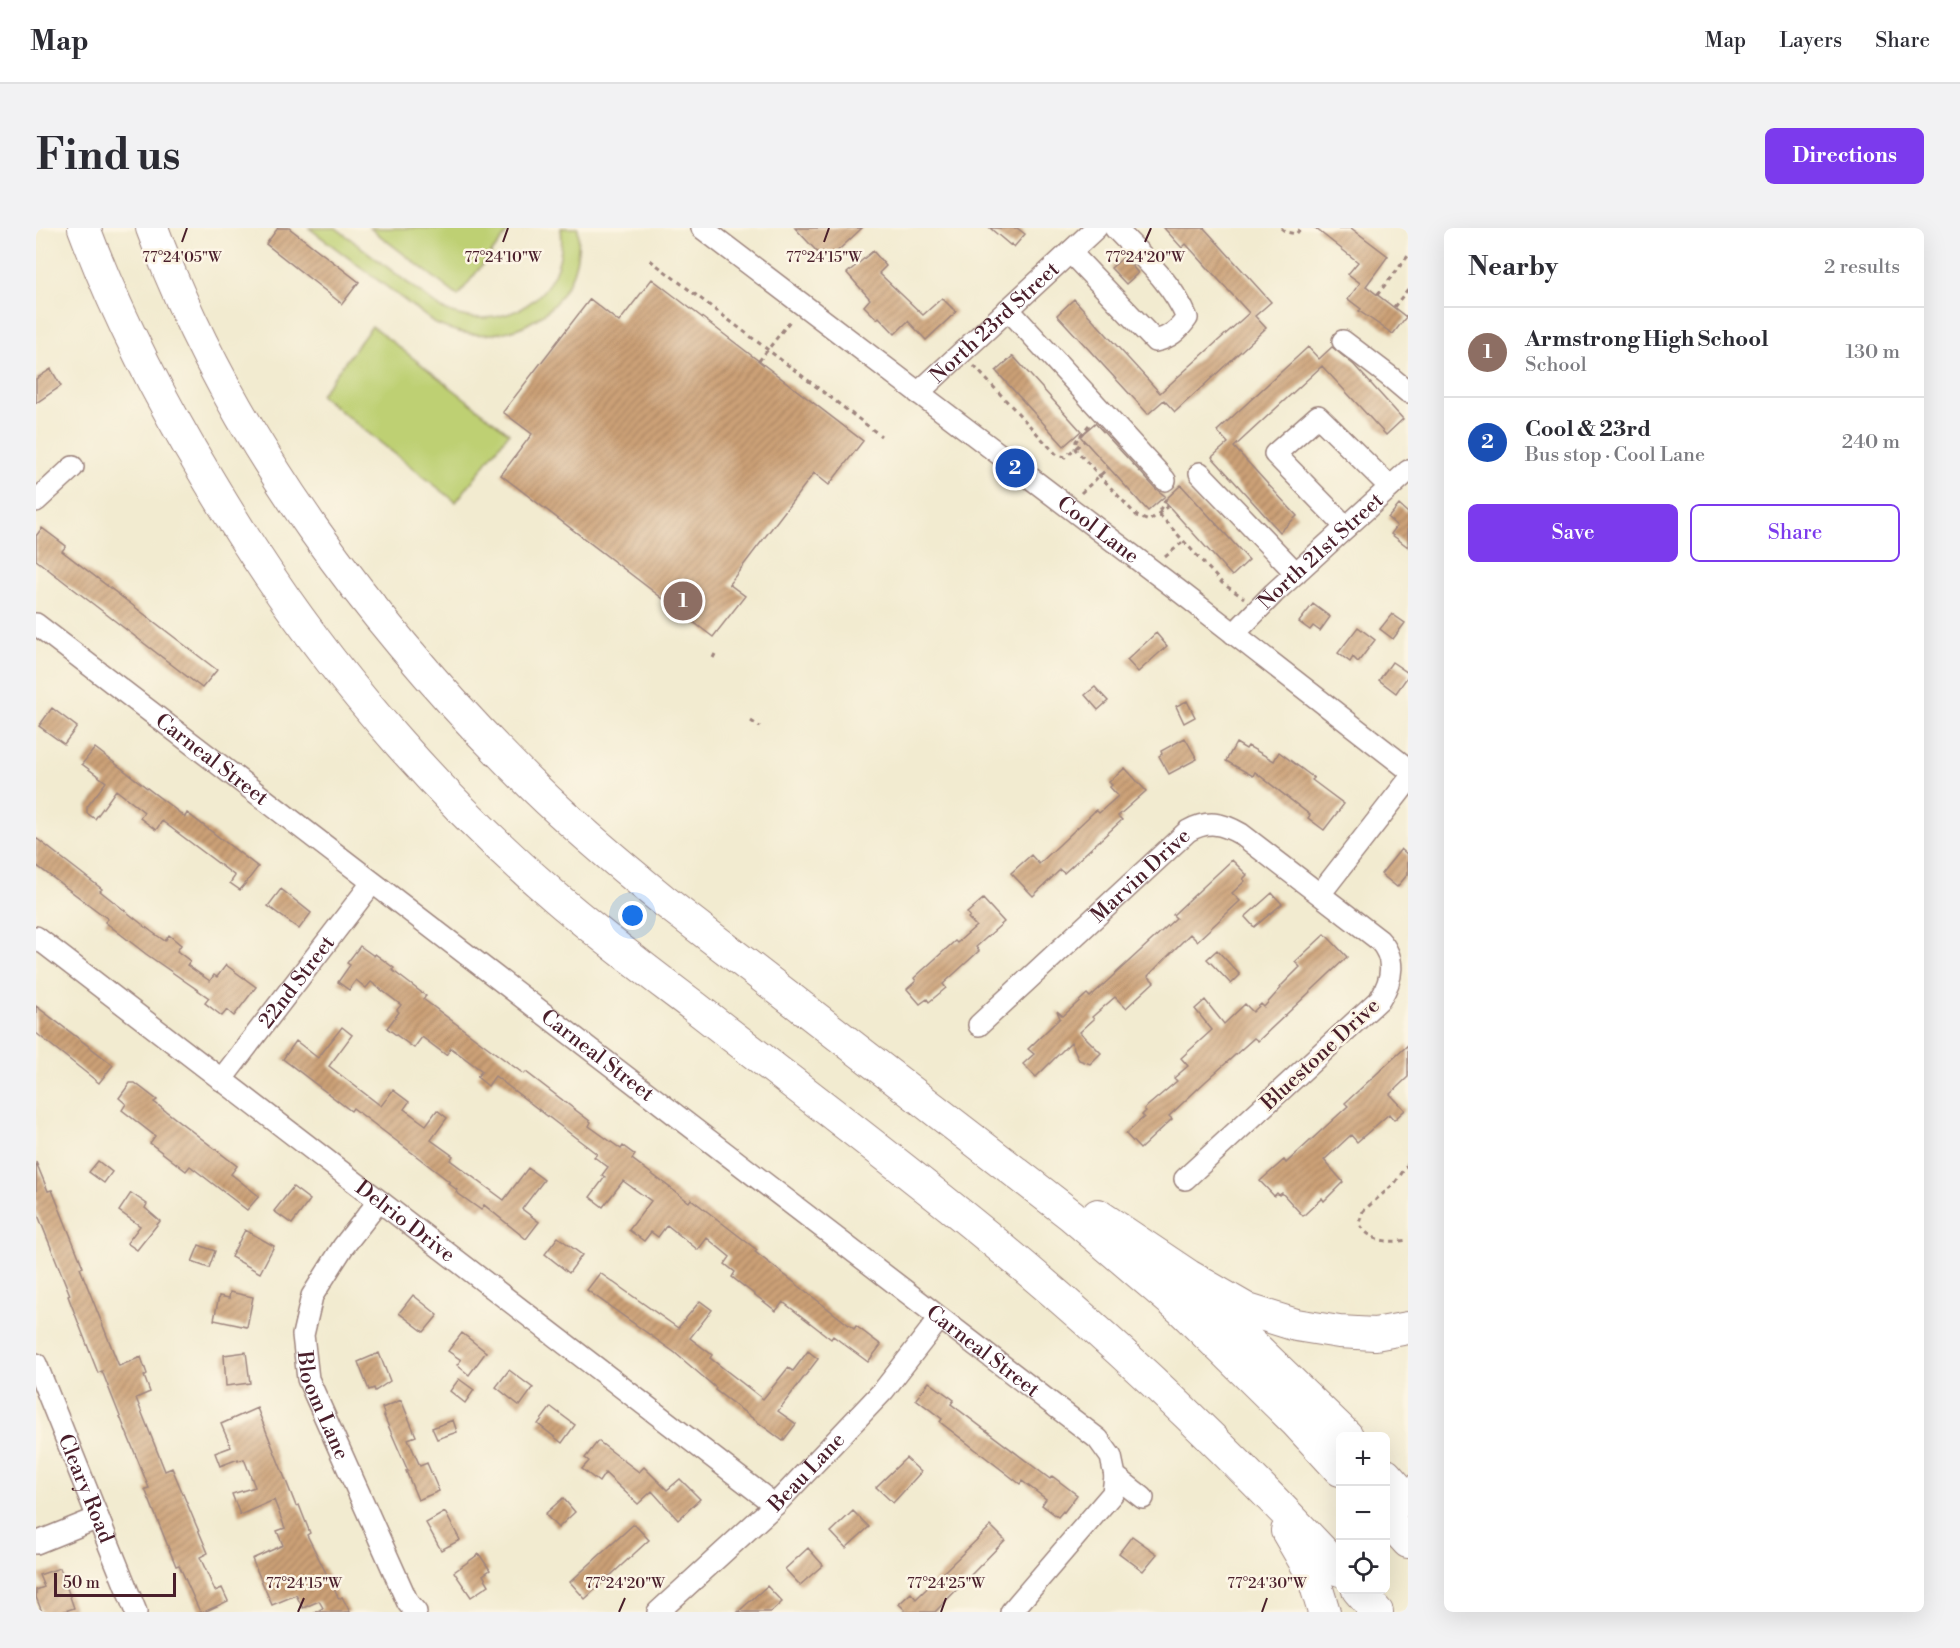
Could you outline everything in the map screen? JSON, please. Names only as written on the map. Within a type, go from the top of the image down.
[{"type":"highway","points":[[84,228],[143,363],[183,437],[268,574],[295,613],[389,732],[458,805],[552,895],[989,1237],[1147,1374],[1262,1486],[1336,1565]]},
{"type":"highway","points":[[152,228],[172,278],[213,364],[251,431],[323,543],[409,653],[478,729],[536,789],[596,844],[663,900],[1071,1215],[1181,1309],[1336,1465]]},
{"type":"highway","points":[[834,1031],[931,1096],[1137,1242],[1189,1276],[1248,1310],[1296,1325],[1339,1332],[1375,1334],[1408,1328]]},
{"type":"highway","points":[[1137,1242],[1257,1349],[1342,1432]]},
{"type":"highway","points":[[1390,1480],[1408,1500]]},
{"type":"highway","points":[[1262,1486],[1312,1576],[1324,1612]]},
{"type":"highway","points":[[1390,1522],[1408,1542]]},
{"type":"highway","points":[[1361,1594],[1377,1612]]},
{"type":"street","name":"Cool Lane","points":[[702,228],[1408,769]]},
{"type":"street","name":"North 23rd Street","points":[[918,393],[1096,228]]},
{"type":"street","points":[[1070,252],[1155,341],[1165,339],[1180,328],[1187,318],[1167,284],[1115,228]]},
{"type":"street","points":[[1008,309],[1167,488]]},
{"type":"street","points":[[1343,341],[1408,392]]},
{"type":"street","points":[[1346,527],[1275,454],[1318,416],[1390,487]]},
{"type":"street","points":[[36,501],[73,467]]},
{"type":"street","name":"North 21st Street","points":[[1234,634],[1296,573],[1408,471]]},
{"type":"street","points":[[1200,473],[1296,573]]},
{"type":"street","name":"Carneal Street","points":[[36,624],[1098,1439],[1111,1456],[1115,1476]]},
{"type":"street","points":[[1320,894],[1408,781]]},
{"type":"street","name":"Marvin Drive","points":[[979,1025],[1159,856],[1188,831],[1199,825],[1213,823],[1226,825],[1320,894]]},
{"type":"street","name":"22nd Street","points":[[221,1080],[372,883]]},
{"type":"street","name":"Bluestone Drive","points":[[1185,1179],[1371,1006],[1387,988],[1391,974],[1391,960],[1386,947],[1320,894]]},
{"type":"street","name":"Delrio Drive","points":[[38,943],[221,1080],[775,1505]]},
{"type":"street","name":"Bloom Lane","points":[[379,1201],[344,1247],[312,1296],[303,1335],[308,1379],[408,1603],[416,1612]]},
{"type":"street","name":"Beau Lane","points":[[658,1612],[775,1505],[884,1390],[940,1318]]},
{"type":"street","name":"Cleary Road","points":[[36,1364],[136,1612]]},
{"type":"street","points":[[1115,1476],[1143,1498]]},
{"type":"street","points":[[1011,1612],[1113,1493],[1115,1476]]},
{"type":"street","points":[[36,1543],[98,1518]]},
{"type":"path","points":[[1281,228],[1286,232],[1296,234],[1301,228]]},
{"type":"path","points":[[1377,295],[1408,256]]},
{"type":"path","points":[[650,260],[881,436]]},
{"type":"path","points":[[1394,307],[1408,289]]},
{"type":"path","points":[[759,361],[790,321]]},
{"type":"path","points":[[971,363],[1056,454],[1065,457],[1084,441]]},
{"type":"path","points":[[1090,422],[1076,441],[1075,449],[1137,516],[1149,521],[1167,506]]},
{"type":"path","points":[[1077,497],[1108,468]]},
{"type":"path","points":[[1158,513],[1167,488]]},
{"type":"path","points":[[1158,513],[1222,583],[1248,600]]},
{"type":"path","points":[[1160,562],[1184,541]]},
{"type":"path","points":[[751,721],[760,727]]},
{"type":"path","points":[[1408,1164],[1395,1183],[1363,1211],[1359,1224],[1365,1234],[1377,1240],[1396,1242],[1408,1240]]},
{"type":"green space","points":[[309,228],[336,228],[442,309],[465,316],[487,318],[508,314],[527,305],[543,291],[554,274],[561,252],[561,228],[578,228],[577,257],[569,282],[555,303],[537,319],[514,329],[489,334],[463,333],[436,324]]},
{"type":"green space","points":[[370,228],[511,228],[458,296]]},
{"type":"green space","points":[[372,326],[509,433],[456,502],[320,395]]},
{"type":"building","points":[[278,228],[289,228],[359,282],[342,304],[266,244]]},
{"type":"building","points":[[795,228],[862,228],[830,258],[827,255],[824,259]]},
{"type":"building","points":[[990,228],[1017,228],[1025,234],[1014,247]]},
{"type":"building","points":[[1164,228],[1204,228],[1271,302],[1255,316],[1266,328],[1175,412],[1164,400],[1148,414],[1057,315],[1074,299],[1160,393],[1249,313],[1186,244],[1182,248]]},
{"type":"building","points":[[1315,228],[1351,228],[1388,256],[1366,286],[1406,317],[1393,334],[1359,311],[1361,309],[1348,299],[1360,283],[1348,274],[1358,262]]},
{"type":"building","points":[[873,251],[886,266],[879,273],[923,315],[942,298],[956,312],[926,340],[908,321],[895,334],[879,317],[877,319],[864,306],[870,299],[847,273]]},
{"type":"building","points":[[1124,257],[1138,273],[1126,284],[1111,268]]},
{"type":"building","points":[[652,279],[863,441],[829,485],[814,473],[729,584],[745,596],[713,637],[501,475],[532,434],[503,412],[590,299],[619,322]]},
{"type":"building","points":[[1308,347],[1319,359],[1332,347],[1354,365],[1403,419],[1386,435],[1322,366],[1234,447],[1297,516],[1280,532],[1212,457],[1228,443],[1217,431]]},
{"type":"building","points":[[1013,356],[1081,431],[1064,446],[996,371]]},
{"type":"building","points":[[51,369],[61,386],[36,403],[36,379]]},
{"type":"building","points":[[1095,423],[1165,496],[1148,511],[1080,436]]},
{"type":"building","points":[[1181,485],[1249,560],[1232,576],[1164,501]]},
{"type":"building","points":[[1399,505],[1408,513],[1408,547],[1391,534],[1397,526],[1388,518]]},
{"type":"building","points":[[42,528],[66,546],[62,551],[217,670],[202,688],[36,560],[36,536]]},
{"type":"building","points":[[1313,604],[1330,617],[1320,631],[1313,626],[1310,630],[1299,622]]},
{"type":"building","points":[[1392,614],[1405,623],[1393,639],[1380,629]]},
{"type":"building","points":[[1358,627],[1375,640],[1358,662],[1353,657],[1350,662],[1338,653]]},
{"type":"building","points":[[1156,633],[1167,646],[1138,672],[1127,660]]},
{"type":"building","points":[[1392,662],[1408,673],[1396,693],[1379,680]]},
{"type":"building","points":[[1095,687],[1108,701],[1098,710],[1085,695]]},
{"type":"building","points":[[1187,701],[1195,717],[1184,723],[1176,706]]},
{"type":"building","points":[[52,708],[77,727],[64,744],[39,726]]},
{"type":"building","points":[[1185,738],[1197,759],[1169,774],[1159,756],[1162,754],[1161,751]]},
{"type":"building","points":[[1236,743],[1246,749],[1248,746],[1274,761],[1279,752],[1344,804],[1324,830],[1308,818],[1310,815],[1255,772],[1253,776],[1226,761]]},
{"type":"building","points":[[95,748],[185,817],[187,813],[258,867],[240,890],[230,883],[235,876],[162,821],[156,830],[140,818],[144,812],[116,790],[95,819],[87,813],[87,807],[106,782],[82,764]]},
{"type":"building","points":[[1125,768],[1146,791],[1118,816],[1122,820],[1064,873],[1060,870],[1033,896],[1011,873],[1031,855],[1039,864],[1096,810],[1099,813],[1118,796],[1110,787],[1112,785],[1109,782]]},
{"type":"building","points":[[36,838],[102,889],[100,891],[152,932],[165,941],[169,935],[181,945],[177,951],[190,961],[187,965],[210,981],[214,975],[217,977],[226,965],[256,987],[234,1016],[227,1010],[222,1016],[205,1003],[209,998],[146,954],[105,922],[108,919],[36,865]]},
{"type":"building","points":[[1401,849],[1408,855],[1408,874],[1397,887],[1381,874]]},
{"type":"building","points":[[1232,860],[1247,875],[1243,879],[1245,881],[1232,893],[1240,901],[1197,941],[1190,934],[1148,976],[1154,982],[1126,1008],[1115,997],[1092,1017],[1094,1019],[1080,1032],[1101,1053],[1090,1064],[1079,1060],[1071,1042],[1036,1077],[1023,1064],[1034,1054],[1028,1049],[1060,1018],[1057,1011],[1063,1016],[1087,994],[1090,997],[1176,918],[1173,915]]},
{"type":"building","points":[[281,889],[311,913],[299,929],[268,906]]},
{"type":"building","points":[[1272,893],[1282,904],[1254,927],[1245,917]]},
{"type":"building","points":[[983,899],[1004,922],[976,947],[979,951],[943,984],[946,988],[929,1002],[927,999],[920,1004],[907,989],[916,981],[914,978],[955,941],[957,943],[976,926],[968,918],[970,916],[967,913]]},
{"type":"building","points":[[1325,934],[1347,957],[1258,1041],[1254,1038],[1205,1082],[1169,1116],[1172,1119],[1140,1149],[1126,1134],[1144,1117],[1142,1115],[1146,1111],[1144,1109],[1177,1081],[1174,1078],[1188,1066],[1181,1058],[1212,1030],[1195,1009],[1205,1000],[1224,1024],[1245,1004],[1253,1012],[1261,1004],[1264,1007],[1300,967],[1295,962]]},
{"type":"building","points":[[360,946],[394,968],[392,970],[426,996],[423,999],[524,1074],[526,1072],[591,1122],[589,1126],[621,1149],[623,1146],[635,1155],[632,1159],[689,1202],[691,1199],[854,1329],[856,1326],[881,1345],[868,1362],[833,1336],[831,1339],[783,1302],[776,1311],[732,1277],[735,1272],[725,1264],[730,1257],[707,1238],[698,1250],[667,1225],[658,1237],[651,1232],[644,1241],[629,1230],[651,1201],[623,1181],[603,1207],[590,1197],[605,1177],[602,1175],[608,1167],[594,1157],[597,1154],[495,1076],[488,1086],[477,1077],[482,1071],[451,1048],[446,1055],[422,1037],[414,1048],[387,1028],[399,1012],[397,1010],[401,1005],[371,982],[366,988],[356,980],[349,990],[338,982],[350,965],[347,963]]},
{"type":"building","points":[[1217,950],[1240,975],[1231,984],[1207,959]]},
{"type":"building","points":[[36,1006],[113,1065],[99,1083],[36,1033]]},
{"type":"building","points":[[342,1027],[352,1035],[329,1066],[381,1106],[393,1090],[409,1102],[404,1109],[426,1125],[437,1110],[447,1118],[431,1140],[453,1156],[450,1160],[504,1200],[528,1168],[544,1180],[522,1209],[539,1222],[526,1239],[484,1205],[481,1210],[456,1192],[457,1190],[448,1183],[450,1182],[415,1155],[353,1108],[351,1111],[283,1059],[296,1041],[318,1058]]},
{"type":"building","points":[[1408,1045],[1408,1077],[1390,1094],[1405,1110],[1394,1120],[1389,1114],[1357,1142],[1351,1135],[1324,1160],[1343,1182],[1324,1201],[1322,1198],[1303,1216],[1282,1193],[1274,1196],[1260,1181],[1284,1160],[1286,1163],[1348,1106],[1345,1103]]},
{"type":"building","points":[[130,1083],[135,1083],[157,1100],[154,1102],[237,1166],[231,1174],[259,1196],[247,1210],[190,1166],[186,1171],[150,1143],[155,1136],[122,1110],[126,1104],[119,1098]]},
{"type":"building","points":[[98,1161],[112,1172],[104,1183],[89,1172]]},
{"type":"building","points":[[36,1162],[48,1191],[52,1190],[119,1366],[141,1357],[147,1374],[144,1376],[150,1392],[136,1398],[165,1471],[172,1468],[208,1553],[200,1557],[215,1591],[222,1588],[228,1601],[204,1612],[200,1612],[179,1565],[176,1566],[145,1489],[149,1488],[102,1371],[98,1373],[68,1296],[70,1295],[36,1210]]},
{"type":"building","points":[[293,1187],[310,1200],[292,1224],[274,1211]]},
{"type":"building","points":[[131,1193],[147,1204],[145,1208],[160,1221],[137,1250],[127,1243],[140,1226],[119,1211]]},
{"type":"building","points":[[245,1230],[274,1246],[260,1273],[231,1257]]},
{"type":"building","points":[[558,1237],[582,1255],[569,1273],[545,1254]]},
{"type":"building","points":[[199,1245],[215,1251],[209,1268],[192,1262]]},
{"type":"building","points":[[600,1273],[678,1328],[700,1301],[712,1310],[690,1338],[712,1355],[710,1358],[763,1399],[788,1368],[793,1371],[808,1351],[818,1359],[778,1411],[796,1424],[783,1441],[715,1390],[716,1388],[674,1352],[587,1290]]},
{"type":"building","points":[[230,1292],[253,1297],[247,1327],[214,1320],[219,1296],[229,1298]]},
{"type":"building","points":[[413,1295],[438,1315],[424,1332],[399,1313]]},
{"type":"building","points":[[462,1333],[486,1352],[469,1375],[457,1365],[461,1360],[448,1351]]},
{"type":"building","points":[[246,1352],[250,1383],[226,1386],[224,1355]]},
{"type":"building","points":[[379,1353],[390,1381],[375,1391],[374,1388],[369,1390],[358,1362]]},
{"type":"building","points":[[509,1370],[533,1388],[520,1406],[496,1387]]},
{"type":"building","points":[[459,1379],[474,1390],[465,1403],[450,1391]]},
{"type":"building","points":[[929,1382],[954,1400],[951,1404],[1050,1479],[1052,1476],[1077,1495],[1064,1512],[1058,1517],[1042,1505],[1046,1499],[1022,1481],[1020,1484],[940,1422],[942,1419],[916,1399]]},
{"type":"building","points":[[401,1400],[416,1436],[408,1439],[420,1466],[427,1463],[439,1491],[418,1500],[382,1408]]},
{"type":"building","points":[[551,1407],[575,1425],[562,1443],[538,1424]]},
{"type":"building","points":[[257,1408],[296,1506],[299,1505],[310,1533],[307,1535],[339,1599],[342,1597],[350,1612],[316,1612],[323,1608],[319,1601],[303,1608],[296,1595],[272,1605],[252,1559],[283,1545],[277,1531],[285,1528],[274,1500],[240,1515],[232,1494],[255,1487],[244,1459],[220,1466],[215,1453],[231,1447],[221,1424]]},
{"type":"building","points":[[453,1420],[457,1432],[437,1439],[432,1428]]},
{"type":"building","points":[[598,1441],[639,1472],[644,1467],[667,1490],[680,1479],[700,1499],[678,1520],[652,1491],[638,1504],[605,1473],[599,1482],[582,1469],[589,1461],[585,1458]]},
{"type":"building","points":[[906,1458],[921,1472],[893,1503],[876,1487]]},
{"type":"building","points":[[563,1498],[575,1512],[558,1528],[545,1514]]},
{"type":"building","points":[[853,1511],[869,1527],[846,1548],[831,1532]]},
{"type":"building","points":[[445,1512],[460,1540],[441,1550],[426,1523]]},
{"type":"building","points":[[634,1524],[649,1540],[585,1599],[570,1582]]},
{"type":"building","points":[[991,1526],[1005,1540],[935,1612],[903,1612],[905,1610],[899,1604],[911,1593],[916,1599]]},
{"type":"building","points":[[1132,1536],[1157,1554],[1143,1571],[1119,1553]]},
{"type":"building","points":[[808,1548],[823,1565],[800,1585],[785,1569]]},
{"type":"building","points":[[479,1554],[490,1570],[483,1575],[489,1585],[471,1597],[454,1572]]},
{"type":"building","points":[[60,1568],[74,1608],[62,1612],[42,1612],[36,1597],[36,1590],[44,1587],[39,1575]]},
{"type":"building","points":[[767,1586],[782,1602],[771,1612],[738,1612]]},
{"type":"place","name":"Cool & 23rd","points":[[1015,468]]},
{"type":"place","name":"Armstrong High School","points":[[683,601]]}]
